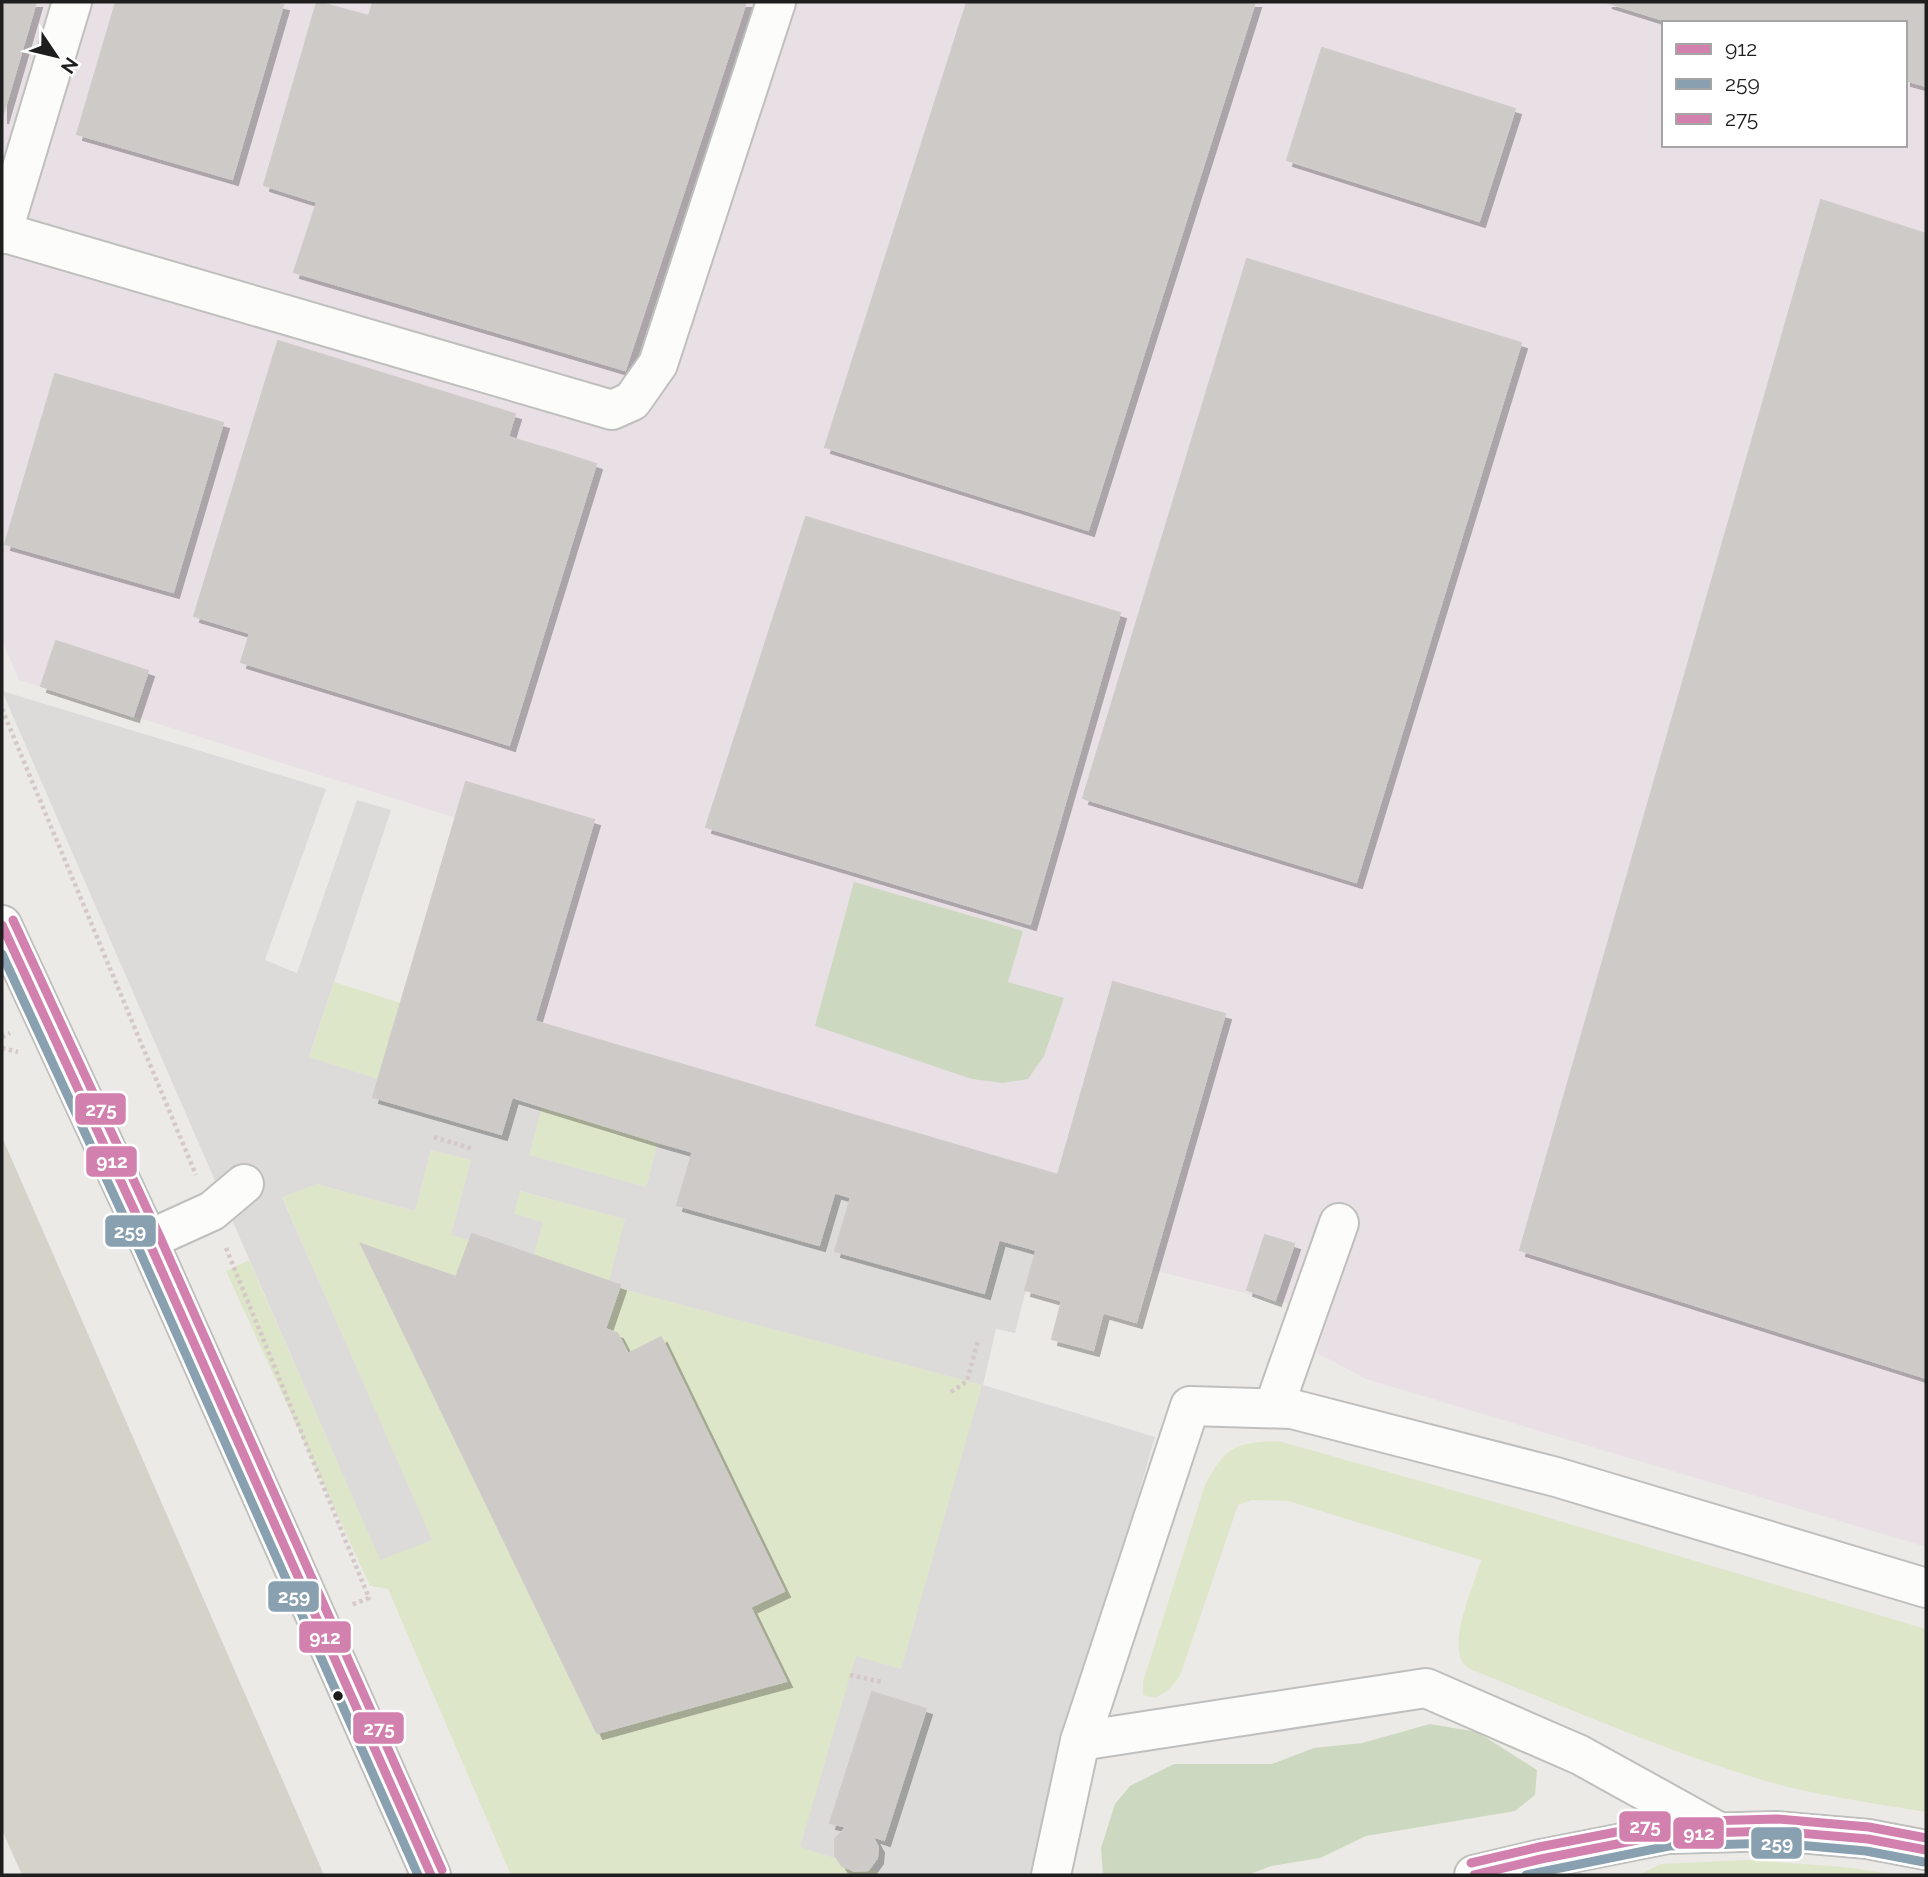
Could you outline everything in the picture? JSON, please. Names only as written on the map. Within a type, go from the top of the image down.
[{"type":"street","points":[[72,2],[2,233],[612,410],[632,401],[658,364],[776,2]]},
{"type":"street","points":[[2,925],[148,1240],[431,1875]]},
{"type":"street","points":[[148,1240],[212,1212],[244,1184]]},
{"type":"street","points":[[1274,1407],[1339,1223]]},
{"type":"street","points":[[1051,1875],[1080,1741],[1190,1406],[1292,1409],[1556,1477],[1926,1588]]},
{"type":"street","points":[[1080,1741],[1426,1688],[1580,1755],[1720,1832]]},
{"type":"street","points":[[1474,1875],[1541,1858],[1668,1834],[1776,1831],[1868,1839],[1926,1850]]},
{"type":"path","points":[[434,1138],[473,1149]]},
{"type":"path","points":[[951,1392],[967,1381],[978,1340]]},
{"type":"path","points":[[850,1675],[882,1682]]},
{"type":"shaded area","points":[[2,2],[1926,2],[1926,1547],[1366,1379],[1317,1353],[1328,1316],[1309,1309],[1152,1270],[1136,1322],[1103,1312],[1093,1350],[1052,1339],[1061,1301],[1025,1290],[1036,1250],[984,1293],[835,1191],[819,1245],[677,1205],[693,1151],[512,1097],[501,1134],[373,1097],[456,818],[19,680],[2,640]]},
{"type":"shaded area","points":[[2,691],[326,789],[265,960],[297,973],[357,800],[391,810],[309,1057],[378,1079],[373,1097],[500,1134],[512,1097],[542,1107],[529,1155],[646,1187],[658,1142],[693,1151],[677,1205],[818,1245],[835,1191],[851,1197],[984,1293],[999,1239],[1036,1250],[1015,1333],[996,1329],[983,1385],[1155,1437],[1029,1875],[887,1875],[800,1847],[856,1656],[901,1669],[982,1385],[608,1285],[625,1219],[520,1191],[514,1214],[543,1222],[533,1257],[451,1235],[471,1160],[431,1150],[415,1211],[317,1184],[282,1197],[432,1540],[380,1560]]},
{"type":"shaded area","points":[[2,1137],[324,1875],[22,1875],[2,1830]]},
{"type":"green space","points":[[854,882],[1023,931],[1008,982],[1064,998],[1044,1056],[1028,1079],[1003,1083],[972,1079],[815,1026]]},
{"type":"green space","points":[[334,982],[401,1003],[378,1079],[309,1058]]},
{"type":"green space","points":[[542,1107],[658,1142],[646,1187],[528,1155]]},
{"type":"green space","points":[[431,1150],[471,1160],[451,1235],[513,1214],[519,1191],[626,1219],[609,1285],[983,1385],[901,1669],[856,1657],[801,1847],[887,1875],[511,1875],[388,1589],[370,1586],[226,1271],[249,1260],[380,1559],[431,1540],[282,1196],[317,1184],[415,1211]]},
{"type":"green space","points":[[1279,1441],[1926,1629],[1926,1812],[1769,1782],[1618,1729],[1470,1669],[1462,1661],[1459,1634],[1481,1560],[1288,1501],[1252,1500],[1238,1505],[1180,1676],[1169,1690],[1155,1698],[1143,1695],[1143,1682],[1205,1485],[1219,1462],[1233,1449],[1252,1443]]},
{"type":"green space","points":[[1430,1724],[1477,1732],[1537,1770],[1535,1795],[1515,1811],[1366,1836],[1320,1858],[1271,1866],[1248,1875],[1103,1875],[1101,1848],[1115,1804],[1130,1786],[1174,1764],[1272,1764],[1314,1748],[1362,1743]]},
{"type":"green space","points":[[1747,1860],[1845,1867],[1899,1875],[1638,1875],[1661,1864]]},
{"type":"building","points":[[2,2],[36,2],[2,118]]},
{"type":"building","points":[[116,2],[270,2],[283,5],[232,179],[77,134]]},
{"type":"building","points":[[317,2],[369,16],[373,2],[746,2],[625,370],[294,272],[317,202],[264,185]]},
{"type":"building","points":[[967,2],[1255,2],[1088,530],[825,447]]},
{"type":"building","points":[[1606,2],[1733,2],[1728,21],[1667,21]]},
{"type":"building","points":[[1733,2],[1926,2],[1926,86],[1907,81],[1907,21],[1728,21]]},
{"type":"building","points":[[1322,48],[1515,109],[1479,221],[1287,160]]},
{"type":"building","points":[[1821,200],[1926,234],[1926,1378],[1520,1250]]},
{"type":"building","points":[[1247,259],[1521,343],[1356,882],[1083,798]]},
{"type":"building","points":[[278,341],[515,414],[508,437],[562,453],[475,734],[241,662],[250,633],[194,616]]},
{"type":"building","points":[[55,374],[223,423],[173,592],[5,544]]},
{"type":"building","points":[[562,453],[596,464],[509,745],[475,734]]},
{"type":"building","points":[[806,517],[1120,613],[1030,924],[706,827]]},
{"type":"building","points":[[56,641],[148,671],[133,716],[41,686]]},
{"type":"building","points":[[466,782],[594,820],[501,1134],[373,1097]]},
{"type":"building","points":[[1113,982],[1225,1014],[1136,1322],[1025,1290]]},
{"type":"building","points":[[534,1021],[1058,1175],[1036,1250],[658,1142],[512,1097]]},
{"type":"building","points":[[693,1151],[835,1191],[819,1245],[677,1205]]},
{"type":"building","points":[[851,1197],[999,1239],[984,1293],[835,1251]]},
{"type":"building","points":[[472,1234],[620,1285],[605,1329],[617,1333],[628,1354],[661,1337],[784,1591],[750,1607],[786,1681],[597,1733],[361,1244],[456,1277]]},
{"type":"building","points":[[1265,1235],[1294,1244],[1275,1300],[1247,1290]]},
{"type":"building","points":[[1062,1300],[1103,1312],[1093,1350],[1052,1339]]},
{"type":"building","points":[[872,1692],[926,1709],[884,1840],[872,1836],[878,1847],[877,1858],[868,1870],[855,1871],[842,1866],[835,1855],[835,1839],[847,1827],[830,1823]]},
{"type":"transit line","name":"275","points":[[13,920],[159,1235],[442,1870]]},
{"type":"transit line","name":"912","points":[[2,925],[148,1240],[431,1875]]},
{"type":"transit line","name":"259","points":[[2,954],[137,1245],[418,1875]]},
{"type":"transit line","name":"275","points":[[1471,1863],[1668,1822],[1777,1819],[1869,1827],[1926,1838]]},
{"type":"transit line","name":"912","points":[[1474,1875],[1668,1834],[1776,1831],[1868,1839],[1926,1850]]},
{"type":"transit line","name":"259","points":[[1526,1875],[1669,1846],[1776,1843],[1866,1851],[1924,1862]]}]
